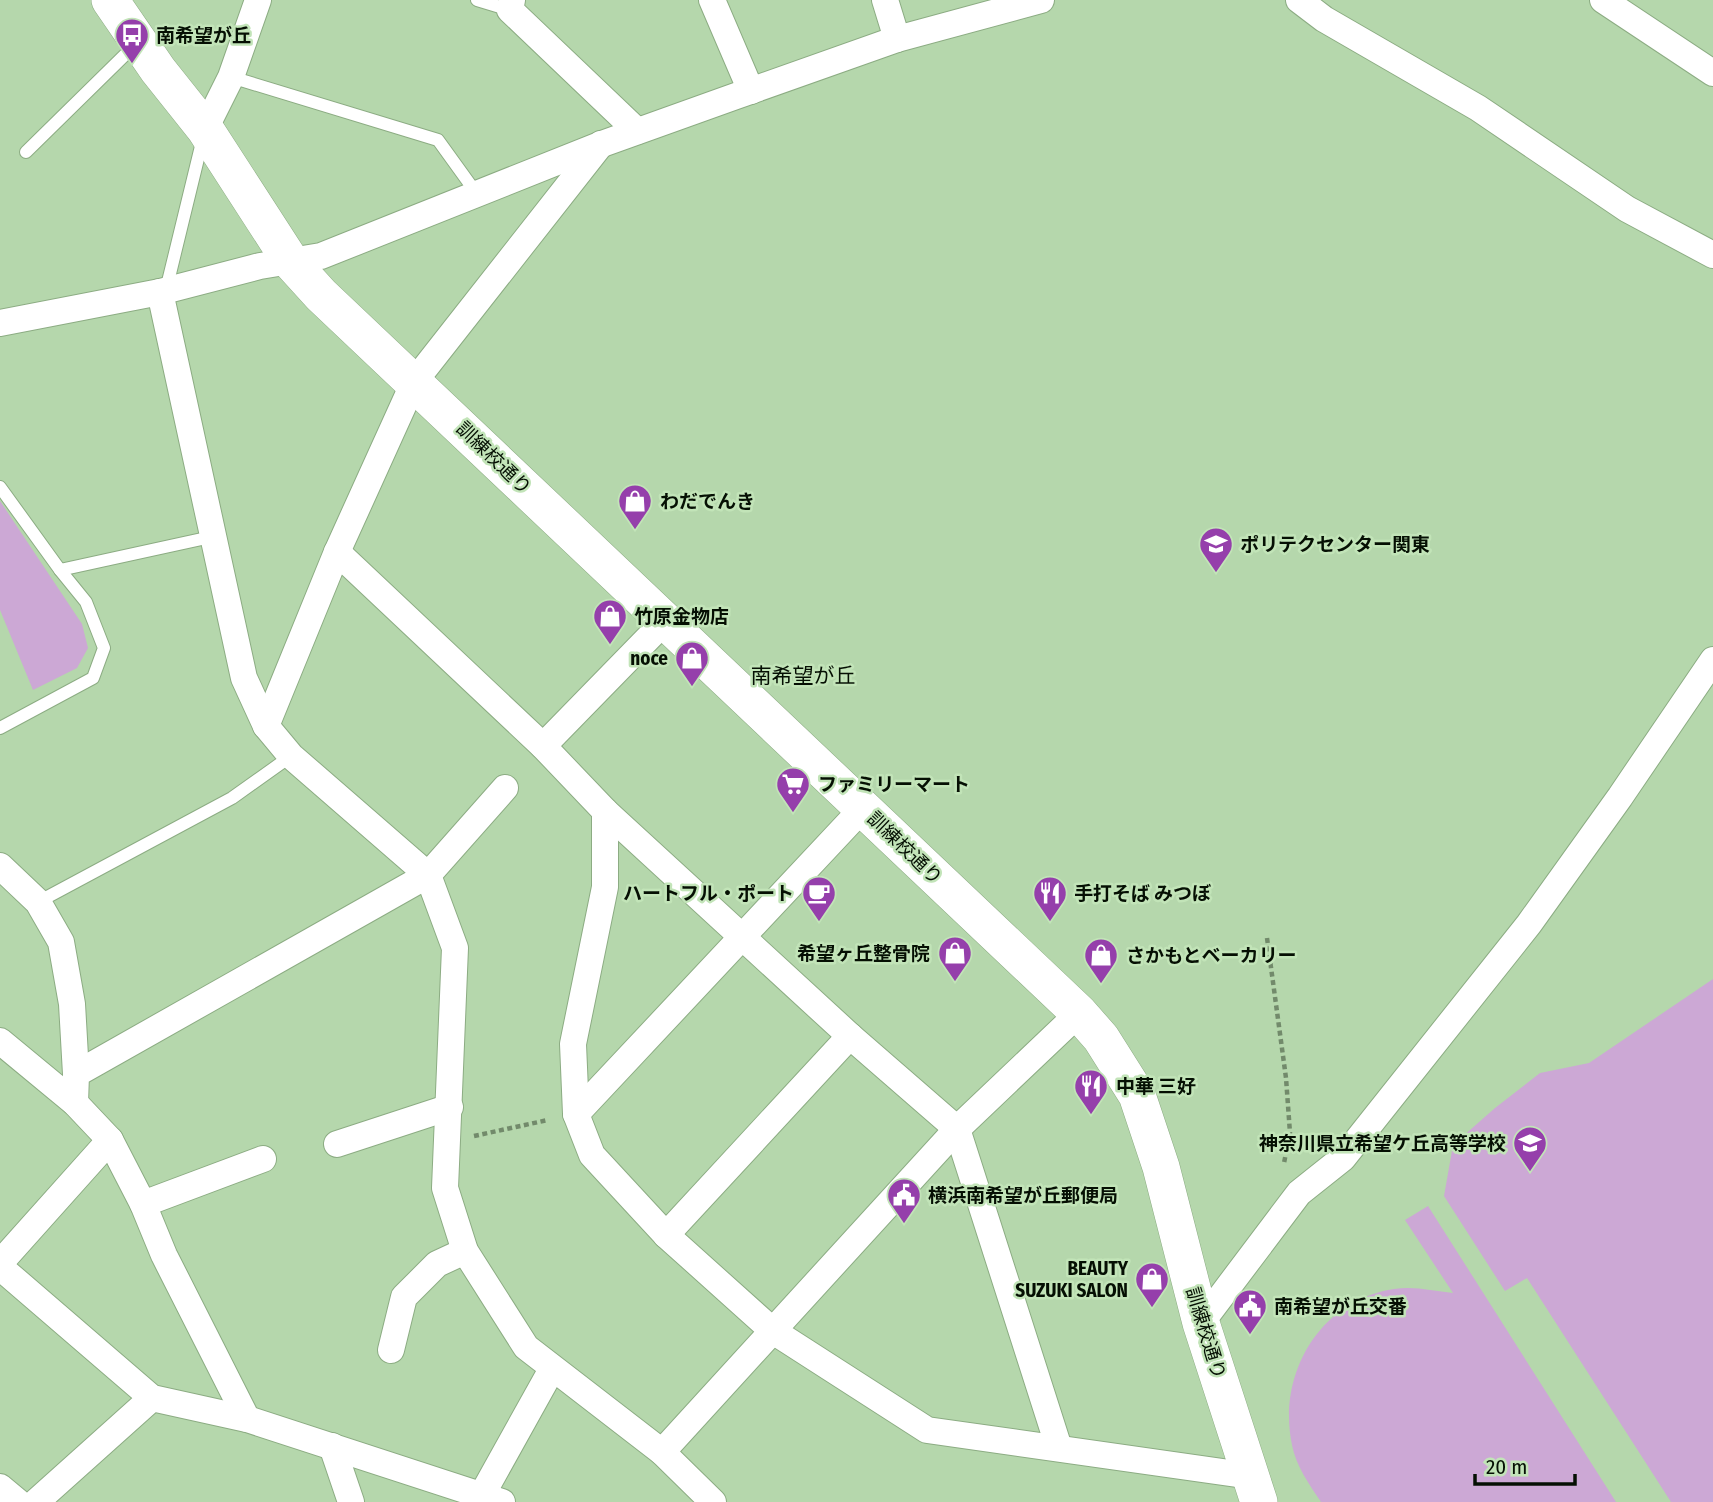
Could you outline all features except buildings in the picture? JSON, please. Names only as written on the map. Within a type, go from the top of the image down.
[{"type":"street","name":"訓練校通り","points":[[110,0],[205,129],[291,262],[321,295],[1079,1013],[1101,1038],[1137,1095],[1161,1167],[1201,1322],[1255,1489]]},
{"type":"street","points":[[205,129],[230,77],[258,0]]},
{"type":"street","points":[[712,0],[751,91]]},
{"type":"street","points":[[885,0],[897,39]]},
{"type":"street","points":[[0,323],[163,291],[260,266],[321,256],[637,131],[897,39],[1041,0]]},
{"type":"street","points":[[1299,0],[1324,19],[1478,108],[1627,209],[1713,255]]},
{"type":"street","points":[[1603,0],[1713,73]]},
{"type":"street","points":[[511,5],[637,131]]},
{"type":"street","points":[[266,726],[337,552],[414,382],[601,144]]},
{"type":"street","points":[[163,291],[211,537],[244,678],[266,726],[291,756],[428,875],[455,948],[445,1188],[465,1251],[526,1347],[662,1452],[713,1502]]},
{"type":"street","points":[[337,552],[543,746],[605,811],[957,1129],[1059,1448]]},
{"type":"street","points":[[543,746],[665,621]]},
{"type":"street","points":[[1201,1322],[1299,1193],[1343,1158],[1529,924],[1713,660]]},
{"type":"street","points":[[76,1074],[428,875],[505,788]]},
{"type":"street","points":[[576,1114],[863,808]]},
{"type":"street","points":[[605,811],[605,887],[572,1044],[576,1114],[592,1155],[666,1235],[773,1331],[927,1430],[1059,1448],[1255,1489]]},
{"type":"street","points":[[0,866],[37,902],[61,942],[72,1004],[75,1103]]},
{"type":"street","points":[[662,1452],[957,1129],[1079,1013]]},
{"type":"street","points":[[666,1235],[850,1035]]},
{"type":"street","points":[[0,1041],[75,1103],[110,1140],[143,1203],[164,1255],[247,1419]]},
{"type":"street","points":[[337,1144],[450,1107]]},
{"type":"street","points":[[110,1140],[0,1265],[152,1398],[247,1419],[486,1500],[552,1369]]},
{"type":"street","points":[[143,1203],[263,1159]]},
{"type":"street","points":[[391,1350],[404,1297],[437,1264],[465,1251]]},
{"type":"street","points":[[36,1502],[152,1398]]},
{"type":"street","points":[[332,1446],[351,1502]]},
{"type":"street","points":[[0,1487],[18,1502]]},
{"type":"lane","points":[[477,0],[511,5]]},
{"type":"lane","points":[[26,152],[138,41]]},
{"type":"lane","points":[[230,77],[438,139],[477,194]]},
{"type":"lane","points":[[163,291],[205,129]]},
{"type":"lane","points":[[0,487],[86,602],[104,648],[93,678],[0,728]]},
{"type":"lane","points":[[60,570],[211,537]]},
{"type":"lane","points":[[37,902],[232,798],[291,756]]},
{"type":"path","points":[[1267,938],[1286,1078],[1290,1133],[1284,1163]]},
{"type":"path","points":[[448,1142],[576,1114]]},
{"type":"shaded area","points":[[0,501],[82,624],[88,648],[77,668],[33,690],[0,610]]},
{"type":"shaded area","points":[[1713,979],[1713,1502],[1671,1502],[1527,1278],[1505,1291],[1444,1196],[1453,1145],[1495,1108],[1540,1073],[1589,1063]]},
{"type":"shaded area","points":[[1428,1206],[1616,1502],[1321,1502],[1308,1482],[1292,1445],[1289,1418],[1291,1392],[1298,1367],[1325,1324],[1345,1308],[1368,1296],[1394,1289],[1417,1288],[1453,1293],[1405,1220]]},
{"type":"place","name":"南希望が丘","points":[[132,65]]},
{"type":"place","name":"わだでんき","points":[[635,531]]},
{"type":"place","name":"ポリテクセンター関東","points":[[1216,574]]},
{"type":"place","name":"竹原金物店","points":[[610,646]]},
{"type":"place","name":"noce","points":[[692,688]]},
{"type":"place","name":"ファミリーマート","points":[[793,814]]},
{"type":"place","name":"ハートフル・ポート","points":[[819,923]]},
{"type":"place","name":"手打そば みつぼ","points":[[1050,923]]},
{"type":"place","name":"希望ヶ丘整骨院","points":[[955,983]]},
{"type":"place","name":"さかもとベーカリー","points":[[1101,985]]},
{"type":"place","name":"中華 三好","points":[[1091,1116]]},
{"type":"place","name":"神奈川県立希望ケ丘高等学校","points":[[1530,1173]]},
{"type":"place","name":"横浜南希望が丘郵便局","points":[[904,1225]]},
{"type":"place","name":"BEAUTY SUZUKI SALON","points":[[1152,1309]]},
{"type":"place","name":"南希望が丘交番","points":[[1250,1336]]},
{"type":"district","name":"南希望が丘","points":[[803,676]]}]
